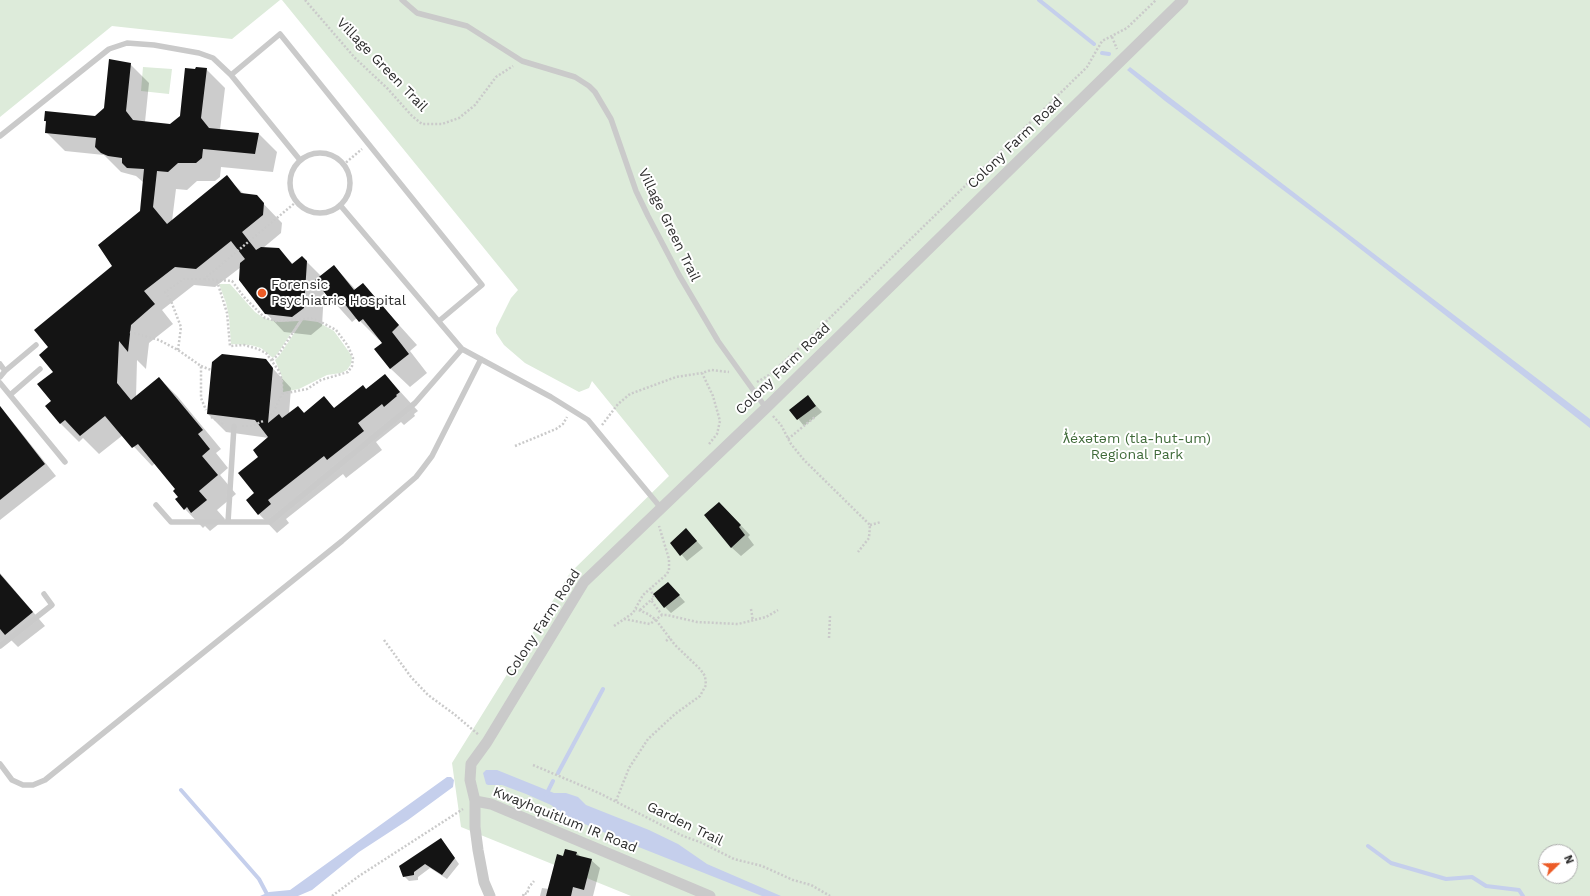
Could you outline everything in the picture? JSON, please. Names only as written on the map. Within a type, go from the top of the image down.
[{"type":"street","name":"Colony Farm Road","points":[[475,801],[470,780],[471,764],[487,742],[584,582],[766,408],[1183,0]]},
{"type":"street","name":"Kwayhquitlum IR Road","points":[[490,896],[480,868],[475,827],[475,801],[491,804],[710,896]]},
{"type":"lane","name":"Village Green Trail","points":[[402,0],[417,13],[467,26],[522,62],[575,77],[589,86],[600,99],[611,119],[636,191],[696,306],[766,408]]},
{"type":"lane","points":[[231,75],[280,34],[482,285],[439,321]]},
{"type":"lane","points":[[0,136],[109,49],[127,43],[154,45],[198,53],[213,58],[231,75],[300,160]]},
{"type":"lane","points":[[312,154],[327,154],[343,165],[350,184],[348,194],[340,205],[327,212],[317,213],[307,210],[296,202],[291,193],[290,183],[292,173],[300,160],[312,154]]},
{"type":"lane","points":[[340,205],[462,349],[572,409],[588,420],[661,508]]},
{"type":"lane","points":[[0,377],[36,345]]},
{"type":"lane","points":[[156,505],[171,522],[270,522],[415,403],[462,349]]},
{"type":"lane","points":[[0,764],[12,780],[23,785],[33,785],[45,780],[342,541],[416,477],[424,468],[432,456],[481,359]]},
{"type":"lane","points":[[0,364],[5,371]]},
{"type":"lane","points":[[10,395],[40,369]]},
{"type":"lane","points":[[0,383],[65,462]]},
{"type":"lane","points":[[228,522],[234,426]]},
{"type":"lane","points":[[0,646],[52,605],[44,594]]},
{"type":"path","name":"Village Green Trail","points":[[305,0],[355,58],[388,89],[412,116],[422,124],[442,124],[459,118],[475,105],[502,72],[522,62]]},
{"type":"path","points":[[750,386],[769,375],[799,348],[1087,67],[1102,41],[1127,28],[1156,0]]},
{"type":"path","points":[[343,165],[369,144]]},
{"type":"path","points":[[204,279],[296,202]]},
{"type":"path","points":[[178,350],[181,327],[171,301],[165,292],[184,279],[204,279],[232,282],[244,297],[265,318],[276,321],[302,319],[319,321],[336,330],[351,352],[353,358],[352,366],[348,372],[320,380],[307,389],[282,394]]},
{"type":"path","points":[[218,281],[227,313],[230,346],[252,346],[266,353],[279,370],[282,381],[282,394],[273,413],[269,416]]},
{"type":"path","points":[[272,360],[278,355],[302,319]]},
{"type":"path","points":[[130,332],[160,340],[201,366],[211,370]]},
{"type":"path","points":[[201,366],[201,398],[206,410]]},
{"type":"path","points":[[597,430],[618,404],[630,394],[676,377],[711,370],[737,374],[740,372]]},
{"type":"path","points":[[702,373],[713,396],[720,421],[717,434],[706,448]]},
{"type":"path","points":[[766,408],[781,425],[788,439],[804,460],[870,525],[869,538],[858,552]]},
{"type":"path","points":[[515,446],[556,429],[563,424],[572,409]]},
{"type":"path","points":[[788,439],[816,416]]},
{"type":"path","points":[[638,610],[640,599],[650,588],[667,574],[669,566],[663,536],[656,522]]},
{"type":"path","points":[[870,525],[881,522]]},
{"type":"path","points":[[614,626],[654,598],[650,588]]},
{"type":"path","points":[[651,600],[662,615]]},
{"type":"path","points":[[750,609],[753,621]]},
{"type":"path","points":[[616,801],[629,768],[648,739],[675,714],[700,696],[706,689],[706,680],[703,673],[685,655],[656,620],[638,610]]},
{"type":"path","points":[[624,619],[644,623],[653,623],[662,615],[672,615],[697,622],[738,624],[766,617],[778,610]]},
{"type":"path","points":[[829,638],[830,616]]},
{"type":"path","points":[[666,641],[670,638]]},
{"type":"path","points":[[384,640],[411,677],[428,695],[454,714],[487,742]]},
{"type":"path","points":[[685,655],[688,651]]},
{"type":"path","name":"Garden Trail","points":[[533,765],[616,801],[684,836],[700,842],[734,859],[762,866],[793,880],[811,885],[830,896]]},
{"type":"path","points":[[332,896],[358,876],[459,812]]},
{"type":"path","points":[[523,896],[524,893],[527,894],[529,887],[534,881]]},
{"type":"green space","points":[[0,0],[280,0],[232,39],[112,26],[0,117]]},
{"type":"green space","name":"ƛ̓éxətəm (tla-hut-um) Regional Park","points":[[282,0],[1590,0],[1590,896],[631,896],[461,827],[452,763],[570,573],[669,476],[592,381],[589,388],[579,392],[525,363],[504,345],[496,333],[496,328],[511,298],[518,290]]},
{"type":"green space","points":[[143,67],[172,69],[169,94],[141,91]]},
{"type":"green space","points":[[219,284],[230,284],[255,312],[264,318],[279,322],[299,321],[278,353],[273,358],[261,348],[250,345],[231,344],[229,317]]},
{"type":"green space","points":[[303,320],[318,322],[334,331],[352,357],[351,364],[347,370],[341,373],[327,375],[299,389],[283,392],[282,377],[275,360]]},
{"type":"water","points":[[1130,67],[1590,419],[1590,428],[1336,230],[1165,101],[1127,70]]},
{"type":"water","points":[[486,770],[497,770],[554,793],[566,793],[578,797],[586,805],[649,830],[678,844],[707,864],[781,896],[762,896],[626,842],[564,815],[551,805],[526,794],[502,785],[488,785],[486,784],[483,773]]},
{"type":"water","points":[[447,777],[451,777],[454,780],[453,787],[408,820],[359,852],[312,890],[298,896],[260,896],[269,892],[290,890]]},
{"type":"building","points":[[109,59],[131,63],[126,111],[133,120],[170,124],[180,116],[185,68],[207,68],[201,118],[209,128],[259,133],[255,154],[203,149],[202,158],[196,163],[178,163],[168,172],[157,171],[153,207],[167,224],[227,175],[241,193],[257,195],[264,203],[263,215],[242,232],[256,250],[261,247],[279,248],[292,264],[302,256],[307,261],[304,308],[292,317],[265,314],[239,280],[240,263],[245,259],[231,241],[196,269],[175,267],[144,291],[155,304],[131,325],[128,352],[119,341],[117,383],[131,400],[159,377],[203,430],[198,434],[210,449],[202,456],[218,475],[199,491],[207,500],[191,513],[187,507],[184,510],[175,499],[178,497],[173,491],[175,489],[138,444],[132,448],[105,416],[80,436],[65,420],[60,424],[45,406],[51,401],[37,384],[53,372],[39,355],[48,347],[34,330],[112,266],[98,245],[140,211],[144,169],[127,168],[122,163],[122,158],[108,156],[101,153],[95,147],[96,138],[45,133],[45,111],[95,116],[104,108]]},
{"type":"building","points":[[334,265],[354,290],[363,283],[399,325],[392,332],[409,354],[390,369],[374,349],[382,343],[363,319],[359,322],[340,298],[333,304],[315,280]]},
{"type":"building","points":[[222,354],[266,359],[273,368],[268,423],[279,414],[282,418],[298,406],[304,413],[324,396],[334,408],[363,385],[366,389],[385,374],[400,392],[384,407],[382,404],[358,423],[364,431],[327,460],[324,456],[268,500],[271,504],[258,515],[246,500],[254,493],[238,473],[258,457],[253,450],[268,437],[255,420],[207,414],[212,362]]},
{"type":"building","points":[[808,395],[816,406],[797,420],[789,410]]},
{"type":"building","points":[[0,406],[45,464],[0,500]]},
{"type":"building","points":[[719,502],[741,525],[739,527],[745,535],[731,548],[704,515]]},
{"type":"building","points":[[686,528],[697,541],[680,556],[670,543]]},
{"type":"building","points":[[0,574],[33,612],[5,635],[0,629]]},
{"type":"building","points":[[668,582],[680,595],[664,608],[653,594]]},
{"type":"building","points":[[441,838],[455,858],[442,875],[425,864],[414,872],[414,875],[403,877],[399,866]]},
{"type":"building","points":[[565,849],[577,852],[576,855],[592,859],[584,890],[573,887],[571,896],[546,896],[557,854],[563,856]]},
{"type":"waterway","points":[[1039,0],[1094,44]]},
{"type":"waterway","points":[[1102,53],[1109,54]]},
{"type":"waterway","points":[[558,773],[603,689]]},
{"type":"waterway","points":[[546,795],[553,781]]},
{"type":"waterway","points":[[181,790],[259,879],[268,896]]},
{"type":"waterway","points":[[1368,846],[1391,863],[1446,879],[1472,877],[1486,886],[1519,890],[1523,896]]},
{"type":"place","name":"Forensic Psychiatric Hospital","points":[[262,293]]}]
